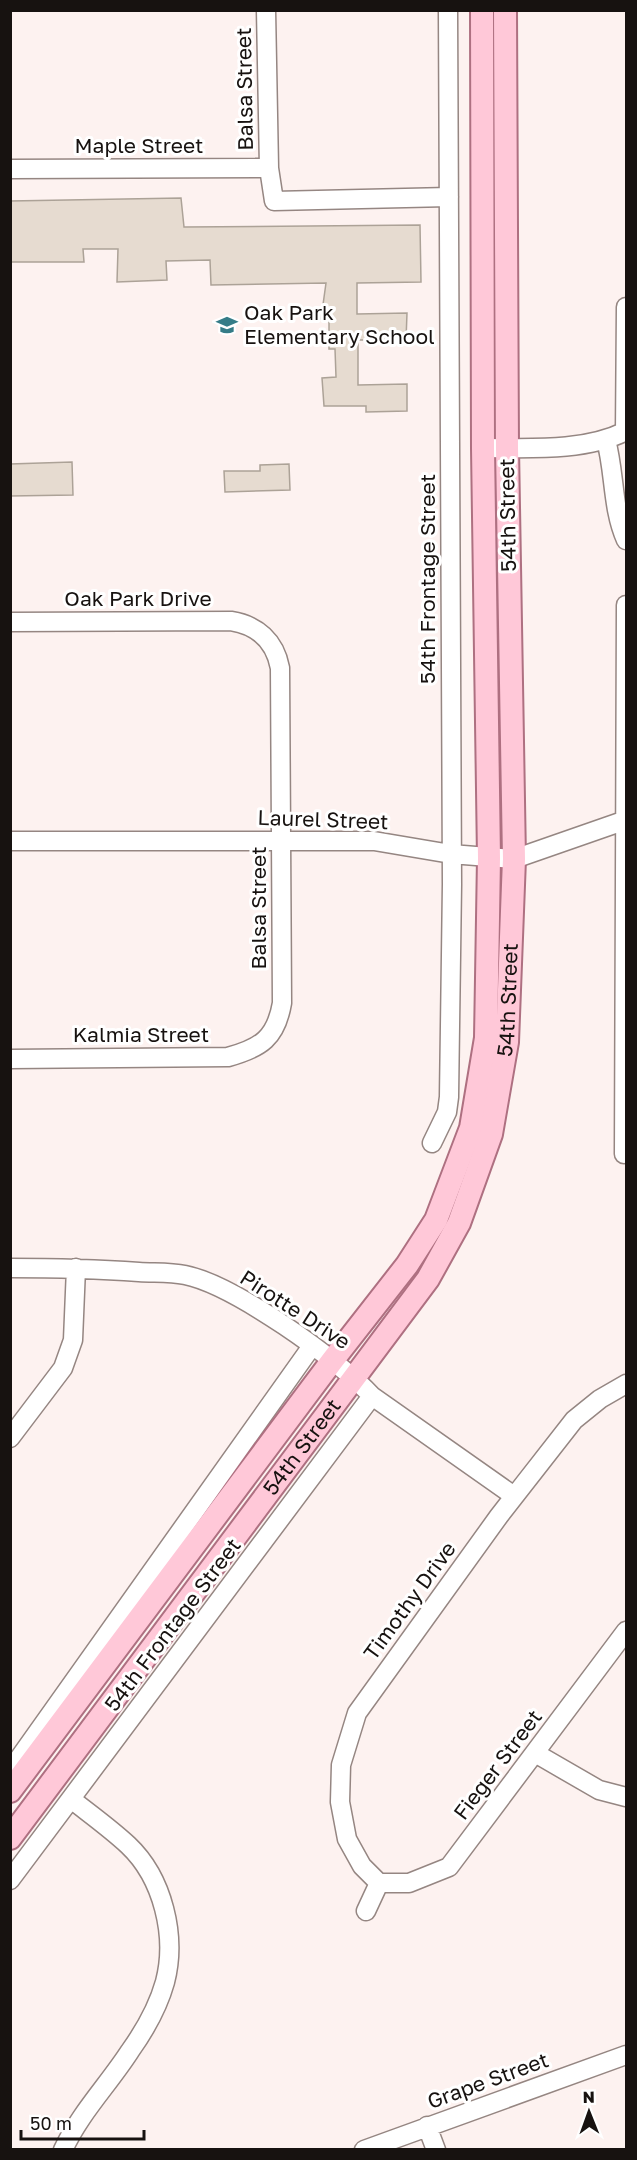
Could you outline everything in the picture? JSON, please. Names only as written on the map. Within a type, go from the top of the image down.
[{"type":"main road","name":"54th Street","points":[[10,1791],[332,1360],[407,1265],[436,1220],[471,1128],[486,1038],[489,858],[483,448],[482,10]]},
{"type":"main road","name":"54th Street","points":[[10,1838],[428,1279],[459,1223],[491,1134],[507,1042],[514,859],[507,448],[506,10]]},
{"type":"street","name":"Balsa Street","points":[[266,10],[269,168],[274,201],[449,197]]},
{"type":"street","name":"54th Frontage Street","points":[[432,1143],[447,1112],[449,1097],[452,854],[448,10]]},
{"type":"street","name":"Maple Street","points":[[10,169],[269,168]]},
{"type":"street","points":[[483,448],[562,447],[606,440],[626,431],[627,307]]},
{"type":"street","points":[[606,440],[614,468],[618,521],[627,540]]},
{"type":"street","points":[[624,1154],[627,605]]},
{"type":"street","name":"Oak Park Drive","points":[[10,622],[231,621],[253,627],[262,634]]},
{"type":"street","name":"Balsa Street","points":[[262,634],[274,649],[280,668],[282,1003],[278,1022],[267,1040]]},
{"type":"street","name":"Laurel Street","points":[[10,841],[374,841],[452,854],[514,859],[626,821]]},
{"type":"street","name":"Kalmia Street","points":[[10,1059],[228,1057],[251,1050],[267,1040]]},
{"type":"street","name":"Pirotte Drive","points":[[10,1268],[76,1268],[185,1275],[233,1293],[332,1360],[356,1378],[372,1396],[514,1496]]},
{"type":"street","points":[[10,1438],[63,1368],[73,1340],[76,1268]]},
{"type":"street","points":[[14,1760],[312,1346]]},
{"type":"street","name":"Timothy Drive","points":[[379,1883],[362,1866],[348,1839],[340,1802],[341,1765],[357,1713],[514,1496],[574,1420],[600,1399],[627,1384]]},
{"type":"street","name":"54th Frontage Street","points":[[10,1880],[372,1396]]},
{"type":"street","name":"Fieger Street","points":[[379,1883],[409,1882],[449,1867],[627,1631]]},
{"type":"street","points":[[536,1753],[599,1790],[627,1797]]},
{"type":"street","points":[[63,2150],[75,2124],[130,2052],[155,2010],[165,1982],[169,1944],[163,1906],[140,1859],[129,1846],[71,1799]]},
{"type":"street","points":[[366,1911],[379,1883]]},
{"type":"street","name":"Grape Street","points":[[364,2150],[627,2055]]},
{"type":"street","points":[[427,2126],[436,2150]]},
{"type":"building","points":[[181,198],[184,227],[420,225],[421,282],[357,283],[357,314],[407,313],[406,340],[358,340],[358,385],[407,384],[407,411],[366,412],[366,406],[324,406],[322,378],[336,377],[335,349],[329,349],[329,319],[321,319],[326,283],[211,285],[210,260],[166,261],[167,280],[117,282],[118,249],[83,249],[84,262],[10,262],[10,201]]},
{"type":"building","points":[[72,462],[73,495],[10,496],[10,464]]},
{"type":"building","points":[[289,464],[290,490],[225,492],[224,471],[260,471],[260,465]]},
{"type":"place","name":"Oak Park Elementary School","points":[[227,325]]}]
